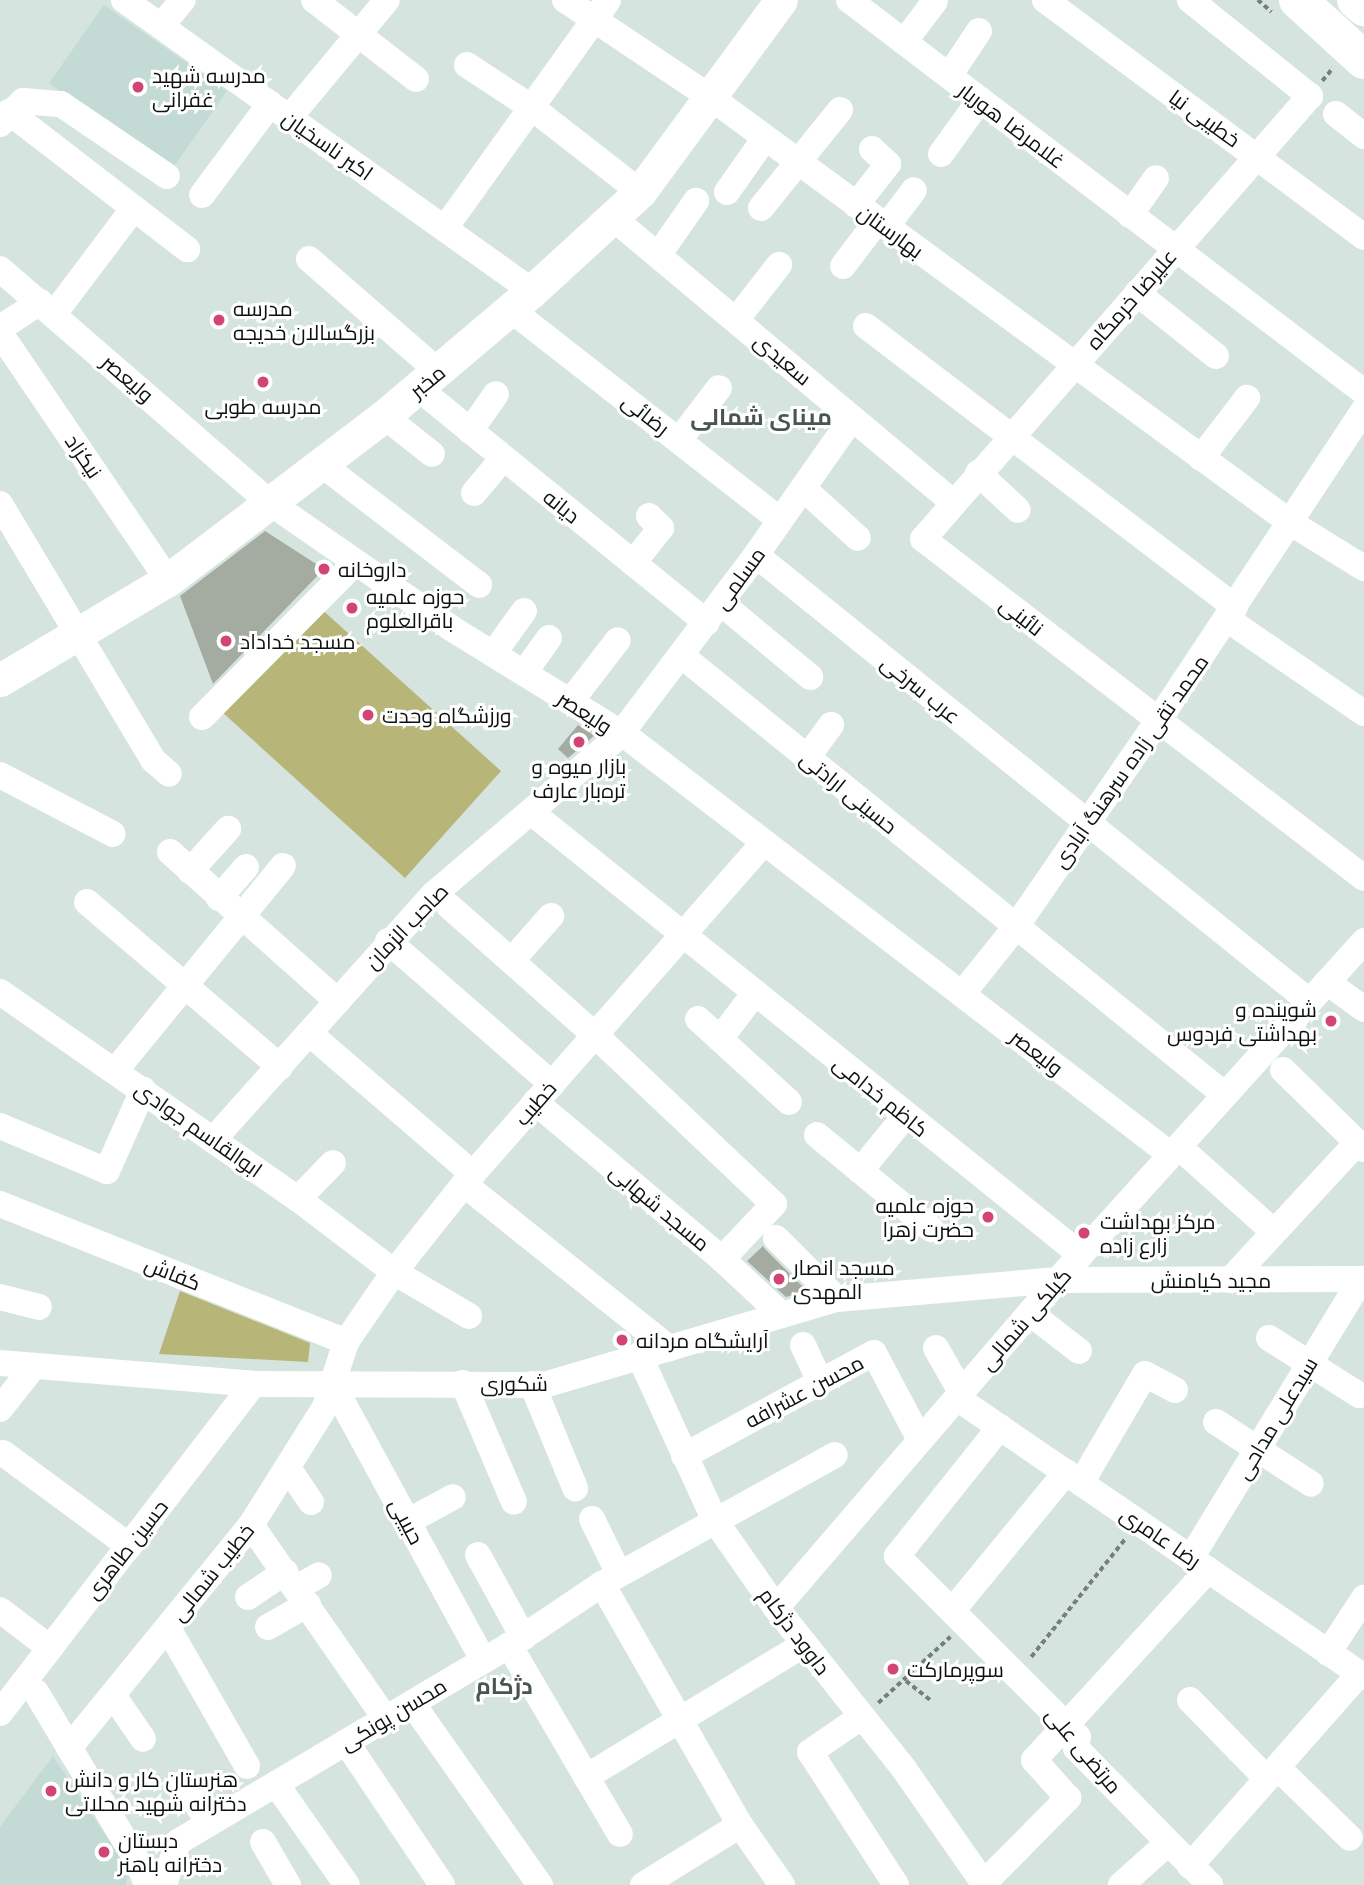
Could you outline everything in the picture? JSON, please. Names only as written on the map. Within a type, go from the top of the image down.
[{"type":"highway","points":[[1298,0],[1364,60]]},
{"type":"highway","points":[[1356,0],[1364,7]]},
{"type":"main road","name":"مخبر","points":[[0,680],[168,580],[384,416],[521,300],[640,192],[781,0]]},
{"type":"street","name":"اکبر ناسخیان","points":[[124,0],[445,228],[521,300]]},
{"type":"street","points":[[161,26],[183,0]]},
{"type":"street","points":[[314,0],[416,79]]},
{"type":"street","points":[[202,195],[280,111],[358,35],[387,0]]},
{"type":"street","name":"بهارستان","points":[[565,0],[601,10],[710,97],[1073,365],[1291,523],[1364,568]]},
{"type":"street","name":"غلامرضا هوریار","points":[[849,0],[1364,392]]},
{"type":"street","name":"خطیبی نیا","points":[[1045,0],[1364,237]]},
{"type":"street","name":"علیرضا خرمگاه","points":[[953,502],[1310,96],[1190,0]]},
{"type":"street","points":[[904,42],[935,1]]},
{"type":"street","points":[[445,228],[601,10]]},
{"type":"street","points":[[949,76],[979,31]]},
{"type":"street","points":[[467,65],[531,107],[640,192]]},
{"type":"street","points":[[941,154],[980,100]]},
{"type":"street","points":[[167,176],[61,104],[23,101],[5,118],[187,249]]},
{"type":"street","points":[[761,208],[840,110]]},
{"type":"street","points":[[1336,114],[1364,136]]},
{"type":"street","points":[[727,192],[765,138]]},
{"type":"street","points":[[856,205],[888,164],[872,149]]},
{"type":"street","points":[[1130,215],[1156,178]]},
{"type":"street","points":[[843,267],[914,190]]},
{"type":"street","points":[[659,254],[696,201]]},
{"type":"street","points":[[0,327],[47,308],[133,209]]},
{"type":"street","name":"سعیدی","points":[[612,218],[659,254],[953,502]]},
{"type":"street","name":"دیانه","points":[[309,259],[428,380],[470,431],[633,563],[810,677]]},
{"type":"street","points":[[736,320],[779,265]]},
{"type":"street","name":"ولیعصر","points":[[0,268],[270,502],[355,563],[620,735],[962,994],[1175,1151],[1273,1231]]},
{"type":"street","points":[[1137,293],[1216,356]]},
{"type":"street","name":"رضائی","points":[[521,300],[680,439],[780,520]]},
{"type":"street","points":[[866,326],[1231,613],[1364,713]]},
{"type":"street","name":"نیکزاد","points":[[0,333],[168,580]]},
{"type":"street","points":[[680,439],[719,388]]},
{"type":"street","points":[[470,431],[496,394]]},
{"type":"street","points":[[1201,458],[1247,398]]},
{"type":"street","points":[[384,416],[432,454]]},
{"type":"street","name":"مسلمی","points":[[620,735],[714,613],[852,418]]},
{"type":"street","name":"محمد تقی زاده سرهنگ آبادی","points":[[962,994],[1015,928],[1361,419]]},
{"type":"street","points":[[474,493],[503,458]]},
{"type":"street","points":[[321,464],[479,585]]},
{"type":"street","points":[[978,473],[1018,510]]},
{"type":"street","points":[[803,488],[858,538]]},
{"type":"street","name":"نائینی","points":[[953,502],[923,539],[1158,721]]},
{"type":"street","points":[[0,504],[79,632],[153,760],[169,774]]},
{"type":"street","points":[[633,563],[661,528],[649,516]]},
{"type":"street","name":"عرب سرخی","points":[[756,555],[1309,1001]]},
{"type":"street","points":[[202,717],[355,563]]},
{"type":"street","points":[[494,654],[524,611]]},
{"type":"street","points":[[524,673],[549,638]]},
{"type":"street","points":[[570,702],[618,640]]},
{"type":"street","name":"حسینی ارادتی","points":[[682,656],[1015,928],[1225,1095]]},
{"type":"street","points":[[1158,721],[1364,878]]},
{"type":"street","points":[[807,758],[831,725]]},
{"type":"street","name":"صاحب الزمان","points":[[213,1139],[280,1067],[388,941],[434,894],[539,820],[620,735]]},
{"type":"street","points":[[0,775],[113,834]]},
{"type":"street","name":"کاظم خدامی","points":[[539,820],[1081,1255]]},
{"type":"street","points":[[190,871],[228,829]]},
{"type":"street","name":"خطیب","points":[[331,1381],[346,1342],[394,1272],[543,1093],[764,843]]},
{"type":"street","points":[[170,852],[239,917],[337,1001]]},
{"type":"street","points":[[115,1071],[283,866]]},
{"type":"street","points":[[219,898],[246,867]]},
{"type":"street","points":[[87,902],[280,1067]]},
{"type":"street","points":[[449,906],[595,1035],[774,1204],[722,1259]]},
{"type":"street","points":[[512,960],[551,916]]},
{"type":"street","name":"مسجد شهابی","points":[[388,941],[543,1093],[782,1315]]},
{"type":"street","name":"گيلکی شمالی","points":[[776,1608],[1058,1280],[1364,941]]},
{"type":"street","points":[[1326,982],[1364,1009]]},
{"type":"street","name":"ابوالقاسم جوادی","points":[[0,992],[298,1199],[394,1272],[470,1316]]},
{"type":"street","points":[[720,1039],[754,994]]},
{"type":"street","points":[[698,1019],[789,1102]]},
{"type":"street","points":[[309,1033],[469,1179],[669,1348]]},
{"type":"street","points":[[1230,1280],[1273,1231],[1361,1145],[1283,1070]]},
{"type":"street","points":[[0,1126],[107,1171],[143,1090]]},
{"type":"street","points":[[860,1171],[906,1115]]},
{"type":"street","points":[[817,1135],[932,1229]]},
{"type":"street","points":[[298,1199],[332,1163]]},
{"type":"street","name":"کفاش","points":[[0,1204],[346,1342]]},
{"type":"street","points":[[776,1238],[837,1299]]},
{"type":"street","name":"مجید کیامنش","points":[[1058,1280],[1363,1279]]},
{"type":"street","name":"سیدعلی مداحی","points":[[985,1884],[1068,1798],[1034,1760],[1067,1727],[1200,1564],[1257,1450],[1363,1279]]},
{"type":"street","name":"شکوری","points":[[0,1363],[253,1384],[331,1381],[559,1383],[639,1355],[837,1299],[1058,1280]]},
{"type":"street","points":[[0,1297],[39,1307]]},
{"type":"street","points":[[1030,1313],[1079,1351]]},
{"type":"street","points":[[1269,1338],[1359,1395]]},
{"type":"street","points":[[803,1345],[820,1382]]},
{"type":"street","points":[[936,1348],[959,1395]]},
{"type":"street","name":"محسن عشرافه","points":[[684,1456],[874,1353],[920,1440]]},
{"type":"street","name":"داوود دژکام","points":[[639,1355],[714,1519],[776,1608],[904,1769],[985,1884]]},
{"type":"street","points":[[0,1409],[34,1366]]},
{"type":"street","points":[[958,1617],[1073,1478],[1145,1374],[1175,1390]]},
{"type":"street","name":"خطیب شمالی","points":[[69,1748],[251,1525],[325,1407],[331,1381]]},
{"type":"street","name":"حبیبی","points":[[331,1381],[483,1660]]},
{"type":"street","points":[[463,1383],[514,1502]]},
{"type":"street","name":"حسین طاهری","points":[[0,1713],[253,1384]]},
{"type":"street","points":[[532,1384],[575,1488]]},
{"type":"street","name":"رضا عامری","points":[[959,1395],[1073,1478],[1361,1675]]},
{"type":"street","points":[[1216,1422],[1311,1484]]},
{"type":"street","name":"مرتضی علی","points":[[1000,1427],[897,1556],[1078,1737],[1076,1748],[1210,1885]]},
{"type":"street","points":[[3,1453],[129,1546]]},
{"type":"street","name":"محسن پونکی","points":[[164,1885],[178,1842],[516,1641],[611,1579],[714,1519],[835,1455]]},
{"type":"street","points":[[288,1468],[311,1502]]},
{"type":"street","points":[[407,1521],[453,1497]]},
{"type":"street","points":[[592,1519],[611,1579],[679,1719],[740,1825],[782,1885]]},
{"type":"street","points":[[251,1525],[302,1585],[386,1719]]},
{"type":"street","points":[[478,1555],[516,1641],[586,1777],[620,1834]]},
{"type":"street","points":[[248,1597],[302,1585]]},
{"type":"street","points":[[268,1627],[302,1585]]},
{"type":"street","points":[[1328,1653],[1364,1598]]},
{"type":"street","points":[[0,1610],[50,1648]]},
{"type":"street","points":[[168,1628],[247,1766]]},
{"type":"street","points":[[586,1777],[805,1644]]},
{"type":"street","points":[[1190,1866],[1361,1675]]},
{"type":"street","points":[[36,1692],[143,1875]]},
{"type":"street","points":[[113,1695],[144,1739]]},
{"type":"street","points":[[1190,1700],[1350,1838]]},
{"type":"street","points":[[412,1703],[540,1885]]},
{"type":"street","points":[[861,1717],[805,1755],[896,1885]]},
{"type":"street","points":[[346,1742],[442,1885]]},
{"type":"street","points":[[182,1784],[210,1823]]},
{"type":"street","points":[[276,1784],[346,1885]]},
{"type":"street","points":[[648,1884],[740,1825]]},
{"type":"street","points":[[263,1842],[288,1885]]},
{"type":"street","points":[[1121,1885],[1168,1843]]},
{"type":"path","points":[[1016,1675],[1138,1522]]},
{"type":"path","points":[[861,1717],[906,1681],[958,1617]]},
{"type":"path","points":[[906,1681],[932,1701]]},
{"type":"shaded area","name":"مدرسه شهید غفرانی","points":[[104,5],[227,91],[172,169],[49,83]]},
{"type":"shaded area","points":[[318,606],[501,771],[405,878],[222,712]]},
{"type":"shaded area","points":[[180,1291],[310,1343],[308,1362],[159,1354]]},
{"type":"shaded area","name":"هنرستان کار و دانش دخترانه شهید محلاتی","points":[[53,1756],[128,1869],[126,1885],[0,1885],[0,1827]]},
{"type":"building","name":"مسجد خداداد","points":[[265,531],[324,569],[213,684],[180,596]]},
{"type":"building","name":"بازار میوه و تره‌بار عارف","points":[[578,725],[595,735],[568,758],[558,749]]},
{"type":"building","points":[[763,1246],[807,1291],[786,1297],[747,1261]]},
{"type":"place","name":"مدرسه شهید غفرانی","points":[[138,87]]},
{"type":"place","name":"مدرسه بزرگسالان خدیجه","points":[[219,320]]},
{"type":"place","name":"مدرسه طوبی","points":[[263,382]]},
{"type":"place","name":"داروخانه","points":[[324,569]]},
{"type":"place","name":"حوزه علمیه باقرالعلوم","points":[[352,608]]},
{"type":"place","name":"مسجد خداداد","points":[[226,641]]},
{"type":"place","name":"ورزشگاه وحدت","points":[[368,715]]},
{"type":"place","name":"بازار میوه و تره‌بار عارف","points":[[579,742]]},
{"type":"place","name":"شوینده و بهداشتی فردوس","points":[[1331,1021]]},
{"type":"place","name":"حوزه علمیه حضرت زهرا","points":[[988,1217]]},
{"type":"place","name":"مرکز بهداشت زارع زاده","points":[[1084,1233]]},
{"type":"place","name":"مسجد انصار المهدی","points":[[779,1279]]},
{"type":"place","name":"آرایشگاه مردانه","points":[[622,1340]]},
{"type":"place","name":"سوپرمارکت","points":[[893,1669]]},
{"type":"place","name":"هنرستان کار و دانش دخترانه شهید محلاتی","points":[[51,1791]]},
{"type":"place","name":"دبستان دخترانه باهنر","points":[[104,1852]]},
{"type":"district","name":"مینای شمالی","points":[[761,416]]},
{"type":"district","name":"دژکام","points":[[504,1685]]}]
